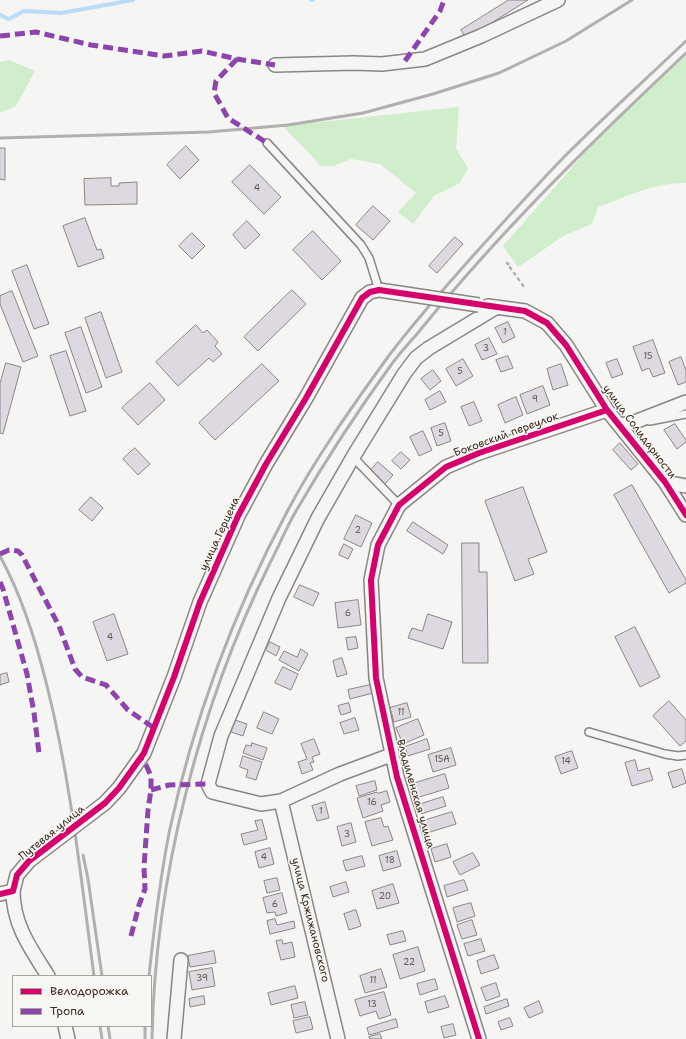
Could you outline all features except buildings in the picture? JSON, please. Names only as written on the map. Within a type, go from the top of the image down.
[{"type":"street","points":[[275,65],[354,63],[382,64],[425,59],[481,36],[558,0]]},
{"type":"street","points":[[379,290],[497,307]]},
{"type":"street","name":"улица Герцена","points":[[105,803],[144,753],[174,677],[200,602],[238,516],[266,464],[306,398],[362,298],[370,292],[379,290]]},
{"type":"street","points":[[391,755],[340,774],[281,801],[261,804],[212,792],[208,784],[221,736],[279,598],[318,518],[353,457],[404,374],[416,358],[429,348],[497,307]]},
{"type":"street","name":"улица Солидарности","points":[[497,307],[525,311],[546,323],[566,345],[607,410],[626,424],[686,515]]},
{"type":"street","points":[[626,424],[686,402]]},
{"type":"street","name":"Боковский переулок","points":[[399,505],[446,467],[479,453],[607,410]]},
{"type":"street","points":[[665,482],[686,486]]},
{"type":"street","name":"Владиленская улица","points":[[399,505],[378,546],[371,580],[376,678],[386,720],[391,755],[397,777],[479,1039]]},
{"type":"street","name":"улица Кржижановского","points":[[281,801],[338,1039]]},
{"type":"street","name":"Путевая улица","points":[[47,975],[26,941],[16,919],[13,904],[17,875],[29,861],[105,803]]},
{"type":"street","points":[[0,894],[14,891]]},
{"type":"street","points":[[174,1039],[181,960]]},
{"type":"street","points":[[65,1027],[68,1039]]},
{"type":"lane","points":[[267,144],[361,245],[369,258],[379,290]]},
{"type":"lane","points":[[626,424],[686,414]]},
{"type":"lane","points":[[353,457],[399,505]]},
{"type":"lane","points":[[589,732],[665,754],[678,756],[686,755]]},
{"type":"path","points":[[509,265],[507,263],[524,287]]},
{"type":"green space","points":[[686,55],[686,183],[674,183],[652,188],[598,207],[592,224],[565,235],[518,267],[503,246],[616,117]]},
{"type":"green space","points":[[9,60],[35,71],[16,106],[0,113],[0,62]]},
{"type":"green space","points":[[459,107],[456,149],[468,168],[460,183],[434,196],[413,224],[398,212],[416,193],[380,164],[351,159],[334,166],[321,166],[283,126]]},
{"type":"waterway","points":[[0,15],[9,19],[24,11],[61,13],[133,0]]},
{"type":"railway","points":[[0,138],[209,132],[288,125],[363,113],[433,94],[499,73],[566,41],[632,0]]},
{"type":"railway","points":[[149,975],[169,833],[190,749],[217,667],[233,627],[268,548],[288,510],[322,453],[359,397],[394,349],[433,301],[565,156],[686,41]]},
{"type":"railway","points":[[152,1039],[155,978],[162,917],[172,856],[202,734],[222,675],[245,618],[292,517],[330,455],[378,383],[397,357],[441,305],[492,247],[546,190],[601,134],[686,53]]},
{"type":"railway","points":[[0,556],[8,571],[28,619],[43,669],[55,722],[63,758],[75,830],[94,975]]},
{"type":"railway","points":[[83,855],[88,879],[102,975]]},
{"type":"railway","points":[[100,1027],[102,1039]]},
{"type":"railway","points":[[108,1027],[110,1039]]},
{"type":"railway","points":[[145,1027],[145,1039]]},
{"type":"marked path","points":[[405,61],[440,11],[444,0]]},
{"type":"marked path","points":[[0,36],[36,32],[91,45],[164,56],[202,51],[237,59],[275,65]]},
{"type":"marked path","points":[[237,59],[216,81],[214,93],[228,118],[269,143]]},
{"type":"marked path","points":[[0,554],[9,550],[18,551],[22,555],[59,626],[75,669],[82,677],[106,685],[128,710],[154,728]]},
{"type":"marked path","points":[[0,582],[27,674],[39,753]]},
{"type":"marked path","points":[[131,936],[145,889],[144,867],[151,790],[151,776],[146,765],[140,758]]},
{"type":"marked path","points":[[151,790],[169,785],[208,784]]},
{"type":"cycle path","points":[[0,894],[13,891],[17,875],[29,861],[105,803],[119,788],[144,753],[174,677],[200,602],[238,516],[266,464],[306,398],[362,298],[370,292],[379,290],[525,311],[547,323],[566,345],[607,410],[665,482],[686,515]]},
{"type":"cycle path","points":[[479,1039],[397,777],[376,678],[371,580],[378,545],[399,505],[446,467],[479,453],[607,410]]}]
